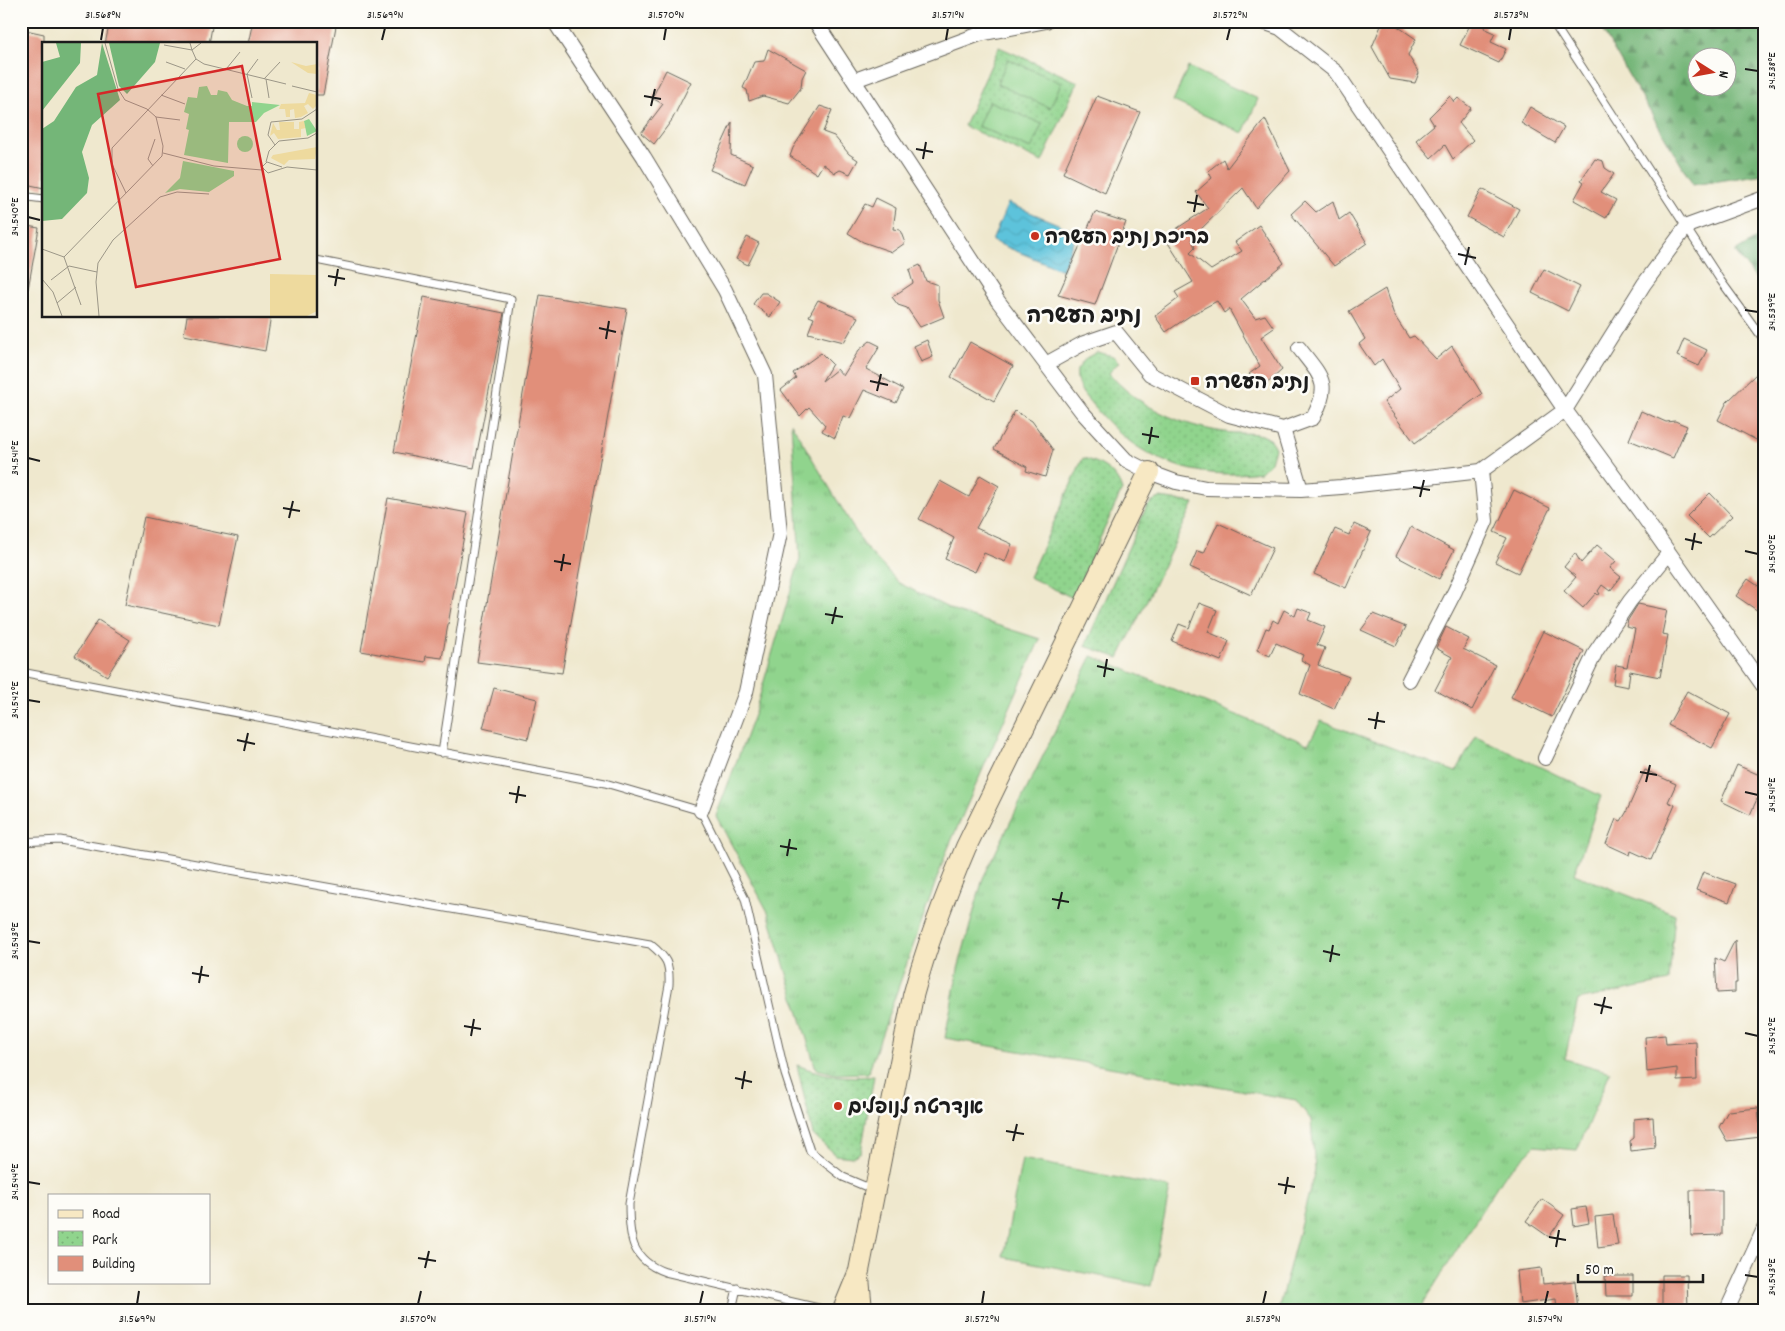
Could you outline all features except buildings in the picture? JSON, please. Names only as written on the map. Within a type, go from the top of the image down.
[{"type":"street","points":[[554,21],[644,157],[725,290],[764,375],[780,533],[746,692],[701,811]]},
{"type":"street","points":[[815,21],[998,301],[1082,412],[1126,460],[1149,472],[1176,482],[1206,488],[1301,490],[1481,471],[1564,410],[1644,284],[1687,226],[1764,198]]},
{"type":"street","points":[[855,80],[980,34],[1046,21]]},
{"type":"street","points":[[1260,21],[1280,28],[1336,72],[1564,410],[1764,687]]},
{"type":"street","points":[[1046,364],[1084,343],[1116,332],[1150,374],[1229,415],[1283,429],[1313,418],[1323,400],[1321,377],[1299,348]]},
{"type":"street","points":[[1283,429],[1301,490]]},
{"type":"street","points":[[1409,680],[1455,591],[1486,521],[1481,471]]},
{"type":"street","points":[[843,1310],[859,1271],[913,996],[924,952],[970,839],[1149,472]]},
{"type":"street","points":[[1545,758],[1596,650],[1630,601],[1669,553]]},
{"type":"street","points":[[1727,1310],[1764,1229]]},
{"type":"street","points":[[859,1271],[862,1310]]},
{"type":"lane","points":[[1552,21],[1687,226],[1721,282],[1764,340]]},
{"type":"lane","points":[[21,196],[42,200]]},
{"type":"lane","points":[[318,260],[512,299],[442,752]]},
{"type":"lane","points":[[21,672],[229,710],[605,783],[701,811],[745,899],[785,1074],[810,1151],[843,1177],[874,1191]]},
{"type":"lane","points":[[21,842],[60,840],[650,944],[664,956],[669,969],[669,985],[629,1204],[629,1230],[638,1253],[649,1266],[665,1272],[827,1310]]},
{"type":"lane","points":[[732,1310],[737,1288]]},
{"type":"green space","points":[[1597,21],[1764,21],[1764,174],[1693,185]]},
{"type":"green space","points":[[999,47],[1078,82],[1042,162],[964,126]]},
{"type":"green space","points":[[1008,59],[1061,83],[1050,108],[997,84]]},
{"type":"green space","points":[[1188,67],[1258,99],[1243,133],[1173,101]]},
{"type":"green space","points":[[989,101],[1042,124],[1031,149],[978,126]]},
{"type":"green space","points":[[1764,234],[1764,289],[1735,252]]},
{"type":"green space","points":[[1097,352],[1113,356],[1119,362],[1109,373],[1132,395],[1161,413],[1208,429],[1229,433],[1258,434],[1267,437],[1275,448],[1271,462],[1260,472],[1212,473],[1169,463],[1149,454],[1130,442],[1112,427],[1079,387],[1077,370],[1086,358]]},
{"type":"green space","points":[[791,423],[865,547],[899,583],[956,612],[1040,639],[946,853],[868,1073],[836,1074],[816,1069],[768,912],[716,816],[754,715],[800,559]]},
{"type":"green space","points":[[1083,458],[1096,462],[1112,473],[1122,490],[1073,598],[1029,577]]},
{"type":"green space","points":[[1160,498],[1194,503],[1119,658],[1085,646],[1146,508],[1153,501]]},
{"type":"green space","points":[[1092,656],[1308,744],[1321,721],[1456,772],[1476,736],[1601,796],[1574,874],[1675,914],[1669,981],[1578,1000],[1565,1059],[1610,1072],[1577,1150],[1535,1146],[1502,1178],[1424,1302],[1422,1310],[1278,1310],[1315,1170],[1311,1120],[1296,1100],[945,1038],[958,969],[983,878]]},
{"type":"green space","points":[[797,1065],[817,1072],[835,1075],[853,1077],[874,1076],[861,1152],[852,1157],[835,1155],[813,1135]]},
{"type":"green space","points":[[1022,1159],[1170,1188],[1151,1286],[1003,1257]]},
{"type":"water","name":"בריכת נתיב העשרה","points":[[1008,203],[1077,232],[1062,270],[992,241]]},
{"type":"place","name":"בריכת נתיב העשרה","points":[[1035,236]]},
{"type":"place","name":"נתיב העשרה","points":[[1195,381]]},
{"type":"place","name":"אנדרטה לנופלים","points":[[838,1106]]},
{"type":"district","name":"נתיב העשרה","points":[[1084,314]]}]
